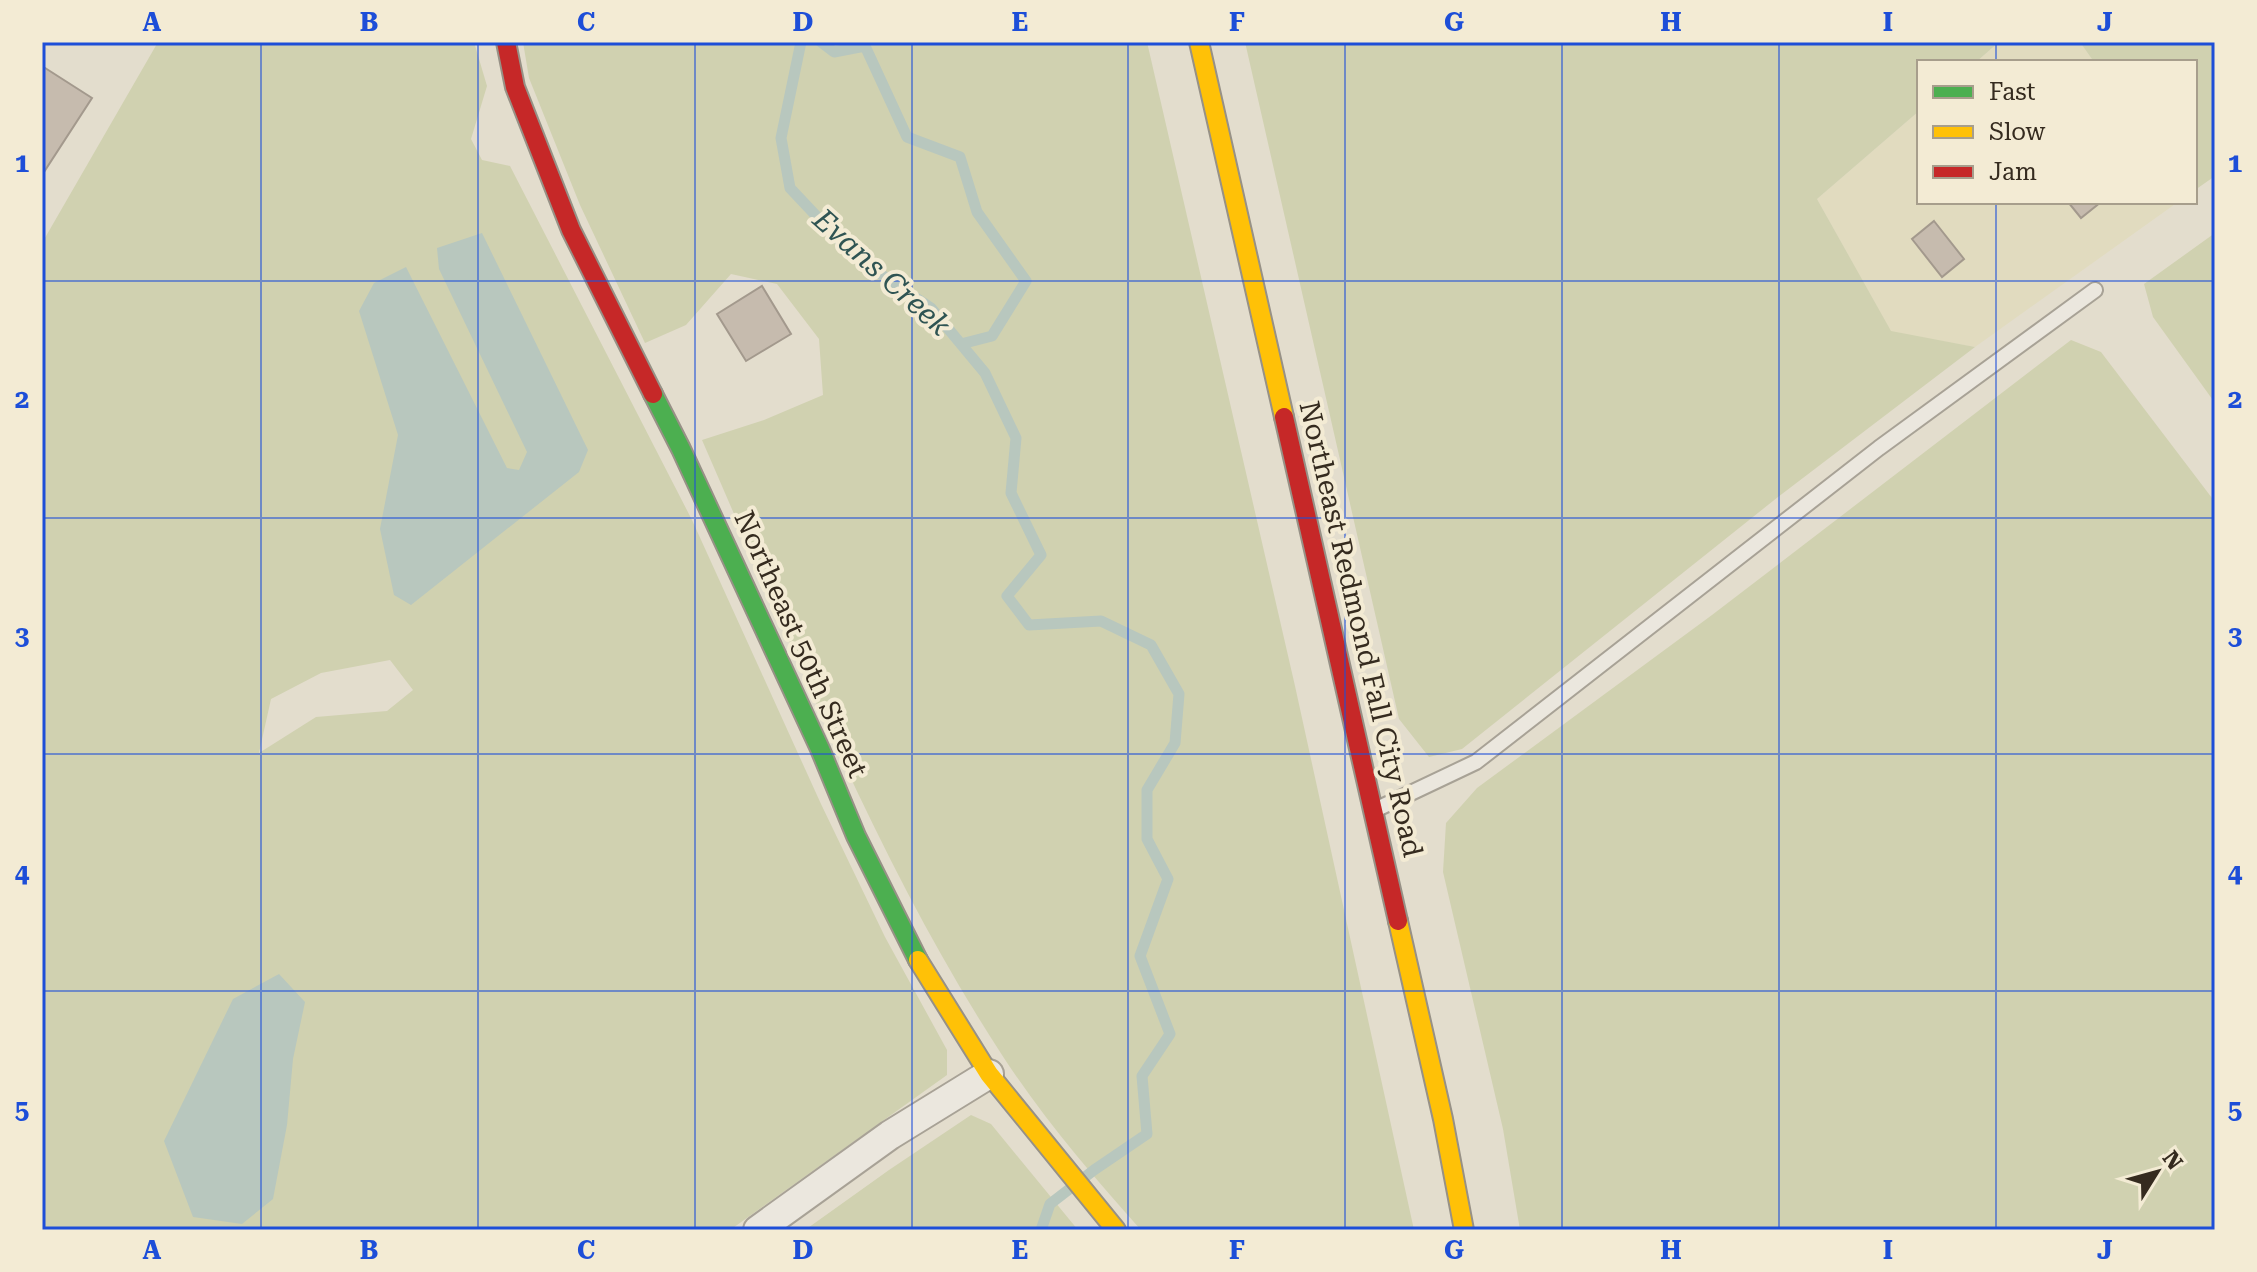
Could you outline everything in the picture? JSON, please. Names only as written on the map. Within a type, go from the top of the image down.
[{"type":"street","name":"Northeast 50th Street","points":[[506,42],[515,87],[571,230],[681,449],[820,749],[856,836],[921,965],[989,1074],[1116,1230]]},
{"type":"street","name":"Northeast Redmond Fall City Road","points":[[1199,42],[1443,1119],[1464,1230]]},
{"type":"street","points":[[758,1230],[890,1135],[989,1074]]},
{"type":"lane","points":[[1373,811],[1476,762],[1879,448],[2095,290]]},
{"type":"shaded area","points":[[1999,42],[2080,42],[2093,60],[1978,60]]},
{"type":"shaded area","points":[[1917,113],[1917,204],[2175,204],[1975,347],[1891,332],[1817,199]]},
{"type":"shaded area","points":[[482,233],[588,450],[579,472],[411,605],[394,595],[380,529],[398,435],[359,311],[374,283],[406,267],[507,468],[519,470],[527,452],[439,269],[437,248]]},
{"type":"shaded area","points":[[279,974],[305,1002],[293,1059],[287,1125],[273,1199],[242,1224],[193,1217],[164,1141],[233,999]]},
{"type":"green space","points":[[158,42],[474,42],[487,86],[471,139],[482,160],[510,166],[692,520],[821,804],[885,937],[947,1050],[947,1075],[730,1230],[42,1230],[42,243]],"holes":[[[390,660],[413,690],[387,711],[316,717],[259,753],[271,699],[321,673]]]},
{"type":"green space","points":[[523,42],[1147,42],[1295,686],[1414,1230],[1141,1230],[1034,1101],[957,982],[876,831],[839,754],[702,440],[764,420],[823,395],[819,339],[777,284],[731,274],[686,325],[645,343],[580,205],[529,78]]},
{"type":"green space","points":[[1245,42],[1999,42],[1978,60],[1917,60],[1917,113],[1817,199],[1891,331],[1975,347],[1778,497],[1462,749],[1429,757],[1399,719]]},
{"type":"green space","points":[[2080,42],[2215,42],[2215,176],[2197,189],[2197,60],[2093,60]]},
{"type":"green space","points":[[2215,233],[2215,403],[2153,317],[2144,284]]},
{"type":"green space","points":[[2071,340],[2101,352],[2215,502],[2215,1230],[1520,1230],[1503,1129],[1443,872],[1446,823],[1477,788],[1712,615]]},
{"type":"green space","points":[[971,1115],[991,1124],[1078,1230],[805,1230],[889,1170]]},
{"type":"building","points":[[42,66],[92,98],[42,175]]},
{"type":"building","points":[[2070,204],[2098,204],[2081,218]]},
{"type":"building","points":[[1934,221],[1964,259],[1942,277],[1912,239]]},
{"type":"building","points":[[762,286],[791,334],[746,361],[717,314]]},
{"type":"waterway","name":"Evans Creek","points":[[801,42],[781,138],[790,188],[855,257],[931,308],[985,373],[1016,438],[1011,493],[1041,555],[1007,596],[1029,625],[1101,621],[1151,645],[1179,694],[1175,743],[1147,790],[1147,839],[1168,879],[1140,956],[1170,1034],[1142,1076],[1147,1134],[1050,1204],[1041,1230]]},
{"type":"waterway","points":[[821,42],[834,52],[865,46],[907,137],[960,157],[977,212],[1026,281],[992,336],[961,344]]},
{"type":"traffic: fast","points":[[653,394],[820,749],[856,836],[918,960]]},
{"type":"traffic: slow","points":[[1199,42],[1284,417]]},
{"type":"traffic: slow","points":[[1398,921],[1443,1119],[1464,1230]]},
{"type":"traffic: slow","points":[[918,960],[989,1074],[1116,1230]]},
{"type":"traffic: jam","points":[[506,42],[515,87],[571,230],[653,394]]},
{"type":"traffic: jam","points":[[1284,417],[1398,921]]}]
